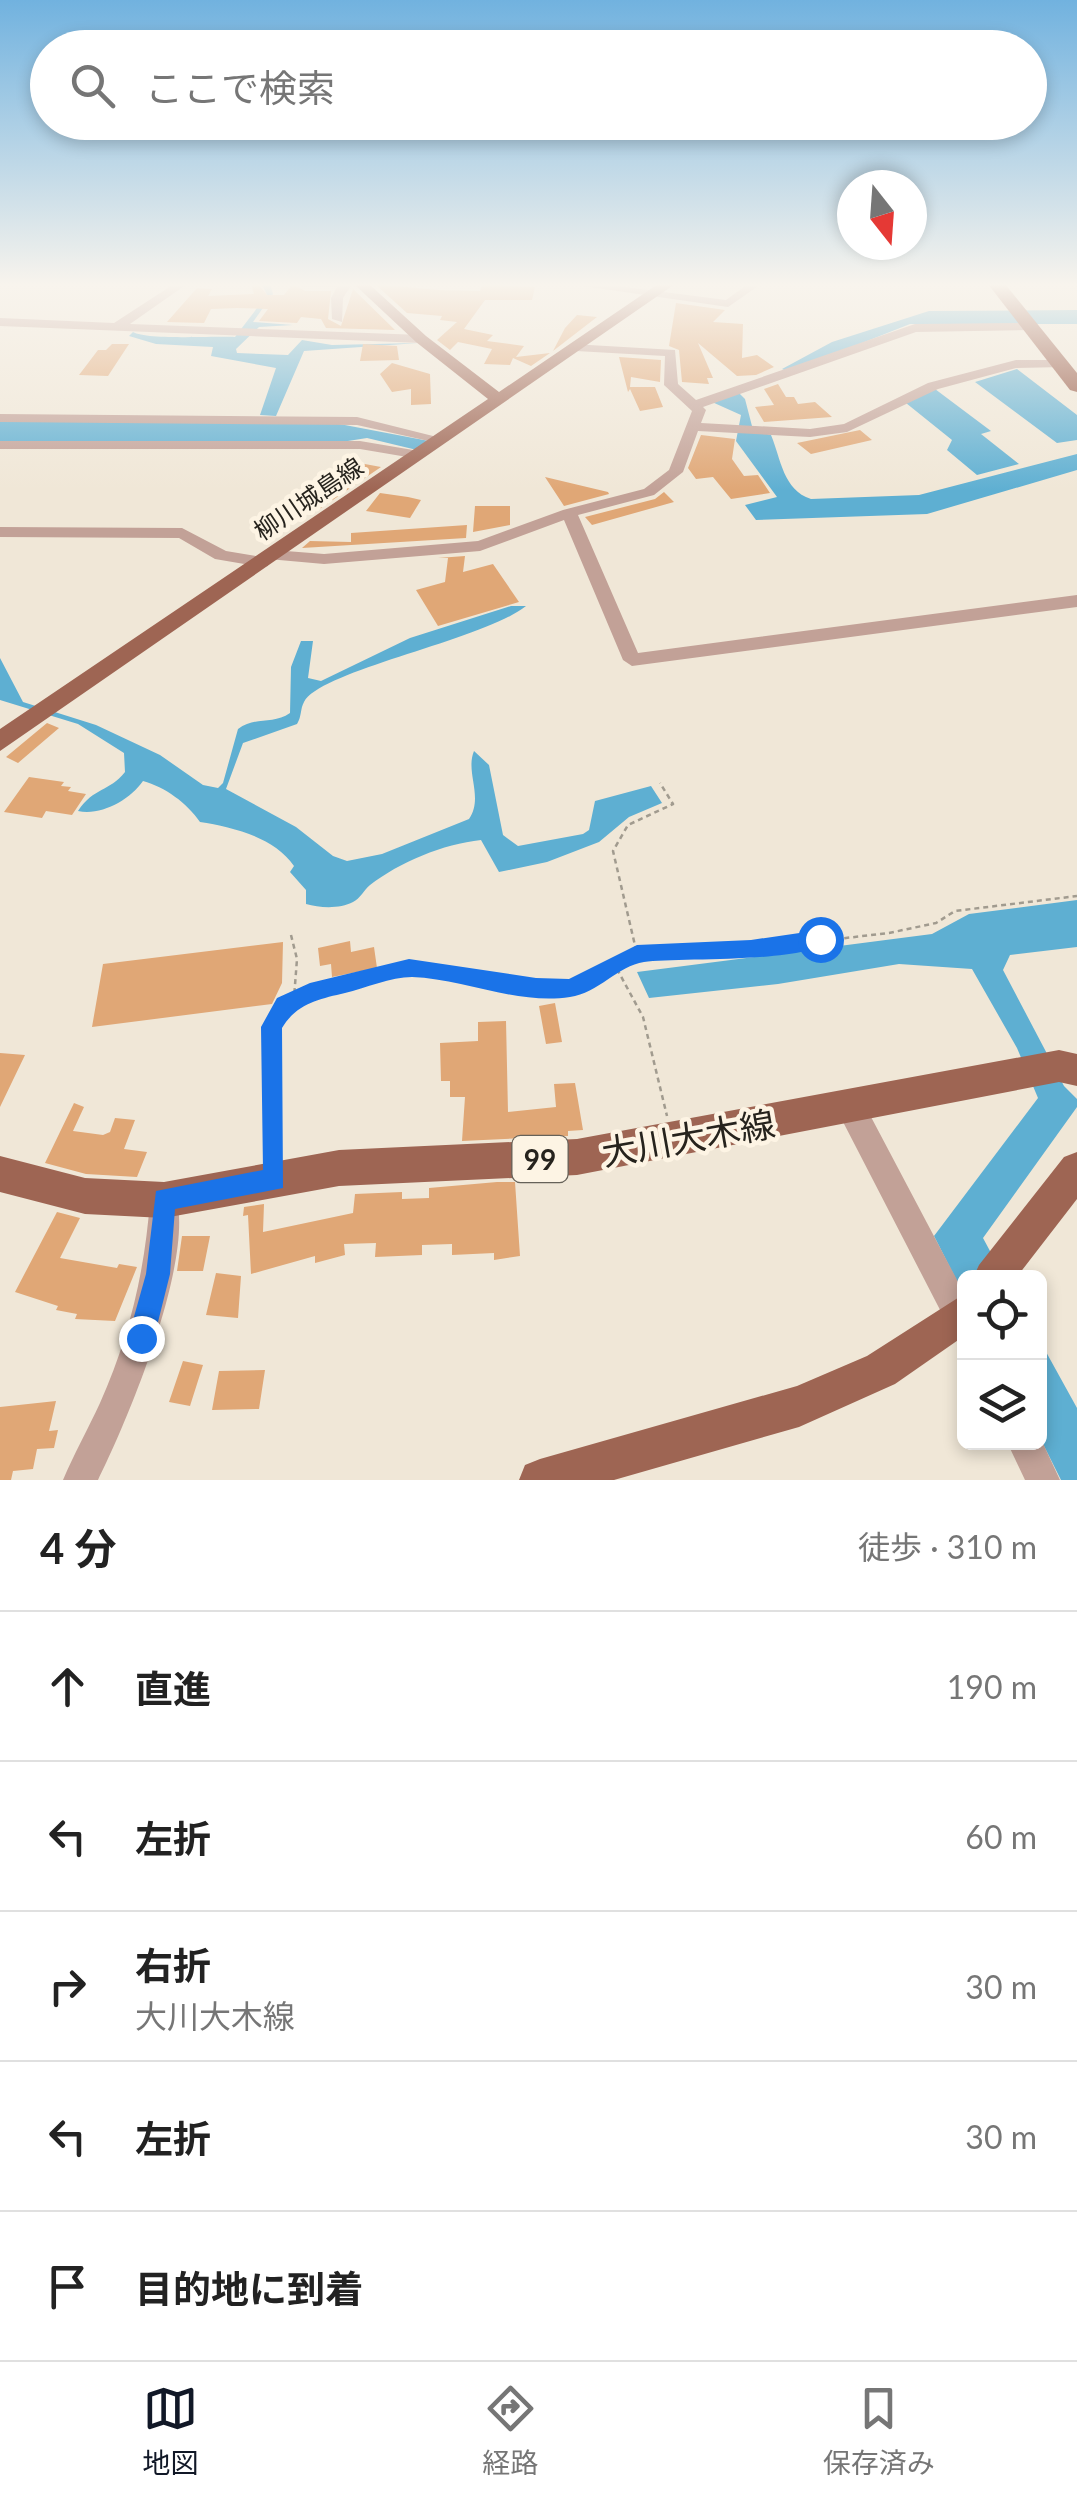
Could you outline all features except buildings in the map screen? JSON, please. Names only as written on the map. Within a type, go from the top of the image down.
[{"type":"highway","points":[[1051,353],[1071,376]]},
{"type":"main road","points":[[439,353],[498,399]]},
{"type":"main road","name":"柳川城島線","points":[[0,742],[567,353]]},
{"type":"main road","name":"大川大木線","points":[[0,1174],[85,1196],[164,1200],[339,1168],[576,1157],[852,1108],[1058,1066],[1077,1070]]},
{"type":"main road","points":[[998,1270],[1077,1170]]},
{"type":"main road","points":[[540,1480],[799,1406],[881,1370],[957,1322]]},
{"type":"street","points":[[0,532],[182,534],[221,555],[267,558],[324,559],[480,546],[569,513],[659,487],[676,472],[696,427],[699,410],[672,385],[671,353]]},
{"type":"street","points":[[694,405],[843,353]]},
{"type":"street","points":[[696,427],[810,432],[847,428],[933,386],[1016,364],[1071,376]]},
{"type":"street","points":[[0,418],[358,420],[441,441]]},
{"type":"street","points":[[0,444],[360,445],[419,455]]},
{"type":"street","points":[[569,513],[632,660],[1077,601]]},
{"type":"street","points":[[852,1108],[957,1307]]},
{"type":"street","points":[[80,1480],[141,1338],[158,1274],[164,1200]]},
{"type":"street","points":[[1028,1450],[1043,1480]]},
{"type":"path","points":[[637,954],[613,851],[615,836],[624,826],[673,804],[660,783]]},
{"type":"path","points":[[274,1180],[272,1027],[277,1012],[294,1000],[409,968],[536,988],[569,988],[637,954],[751,949],[889,933],[936,923],[968,908],[1077,896]]},
{"type":"path","points":[[291,936],[296,959],[294,1000]]},
{"type":"path","points":[[616,967],[643,1016],[672,1140]]},
{"type":"water","points":[[303,353],[276,416],[260,415],[276,368],[211,356]]},
{"type":"water","points":[[812,353],[837,353],[789,372],[782,369]]},
{"type":"water","points":[[1017,369],[1077,415],[1077,440],[1057,443],[975,382]]},
{"type":"water","points":[[935,389],[991,431],[981,434],[1019,464],[977,475],[947,450],[952,440],[906,403]]},
{"type":"water","points":[[738,392],[745,399],[753,430],[771,435],[794,489],[811,499],[919,495],[1077,454],[1077,470],[927,514],[756,520],[745,505],[777,497],[736,441],[741,415],[712,402]]},
{"type":"water","points":[[0,420],[329,422],[429,441],[417,450],[367,438],[335,443],[0,441]]},
{"type":"water","points":[[511,606],[526,606],[476,631],[340,678],[317,690],[304,702],[297,724],[243,743],[226,789],[296,827],[333,856],[347,861],[382,854],[469,819],[475,802],[474,751],[489,765],[503,835],[518,846],[583,834],[589,830],[595,801],[651,786],[662,803],[629,817],[599,842],[547,862],[499,872],[481,840],[437,850],[395,869],[370,885],[355,901],[342,906],[306,904],[306,890],[290,872],[294,866],[286,856],[239,830],[200,822],[182,802],[143,781],[123,800],[105,809],[78,811],[125,772],[124,753],[78,724],[0,700],[0,658],[23,702],[96,725],[160,755],[203,785],[218,788],[223,783],[238,729],[290,713],[291,667],[301,641],[313,641],[308,678],[321,681],[410,638]]},
{"type":"water","points":[[1077,900],[1077,947],[1010,955],[1003,970],[1064,1086],[1077,1099],[1077,1107],[983,1238],[1000,1270],[957,1270],[957,1281],[934,1236],[1038,1098],[1017,1048],[972,969],[899,964],[778,984],[649,998],[637,972],[932,934],[969,914]]},
{"type":"water","points":[[1047,1354],[1077,1408],[1077,1480],[1061,1480],[1046,1450]]},
{"type":"route","points":[[141,1338],[158,1274],[164,1200],[274,1180],[272,1027],[284,1005],[318,990],[409,968],[536,988],[569,988],[590,982],[637,954],[751,949],[820,939]]}]
